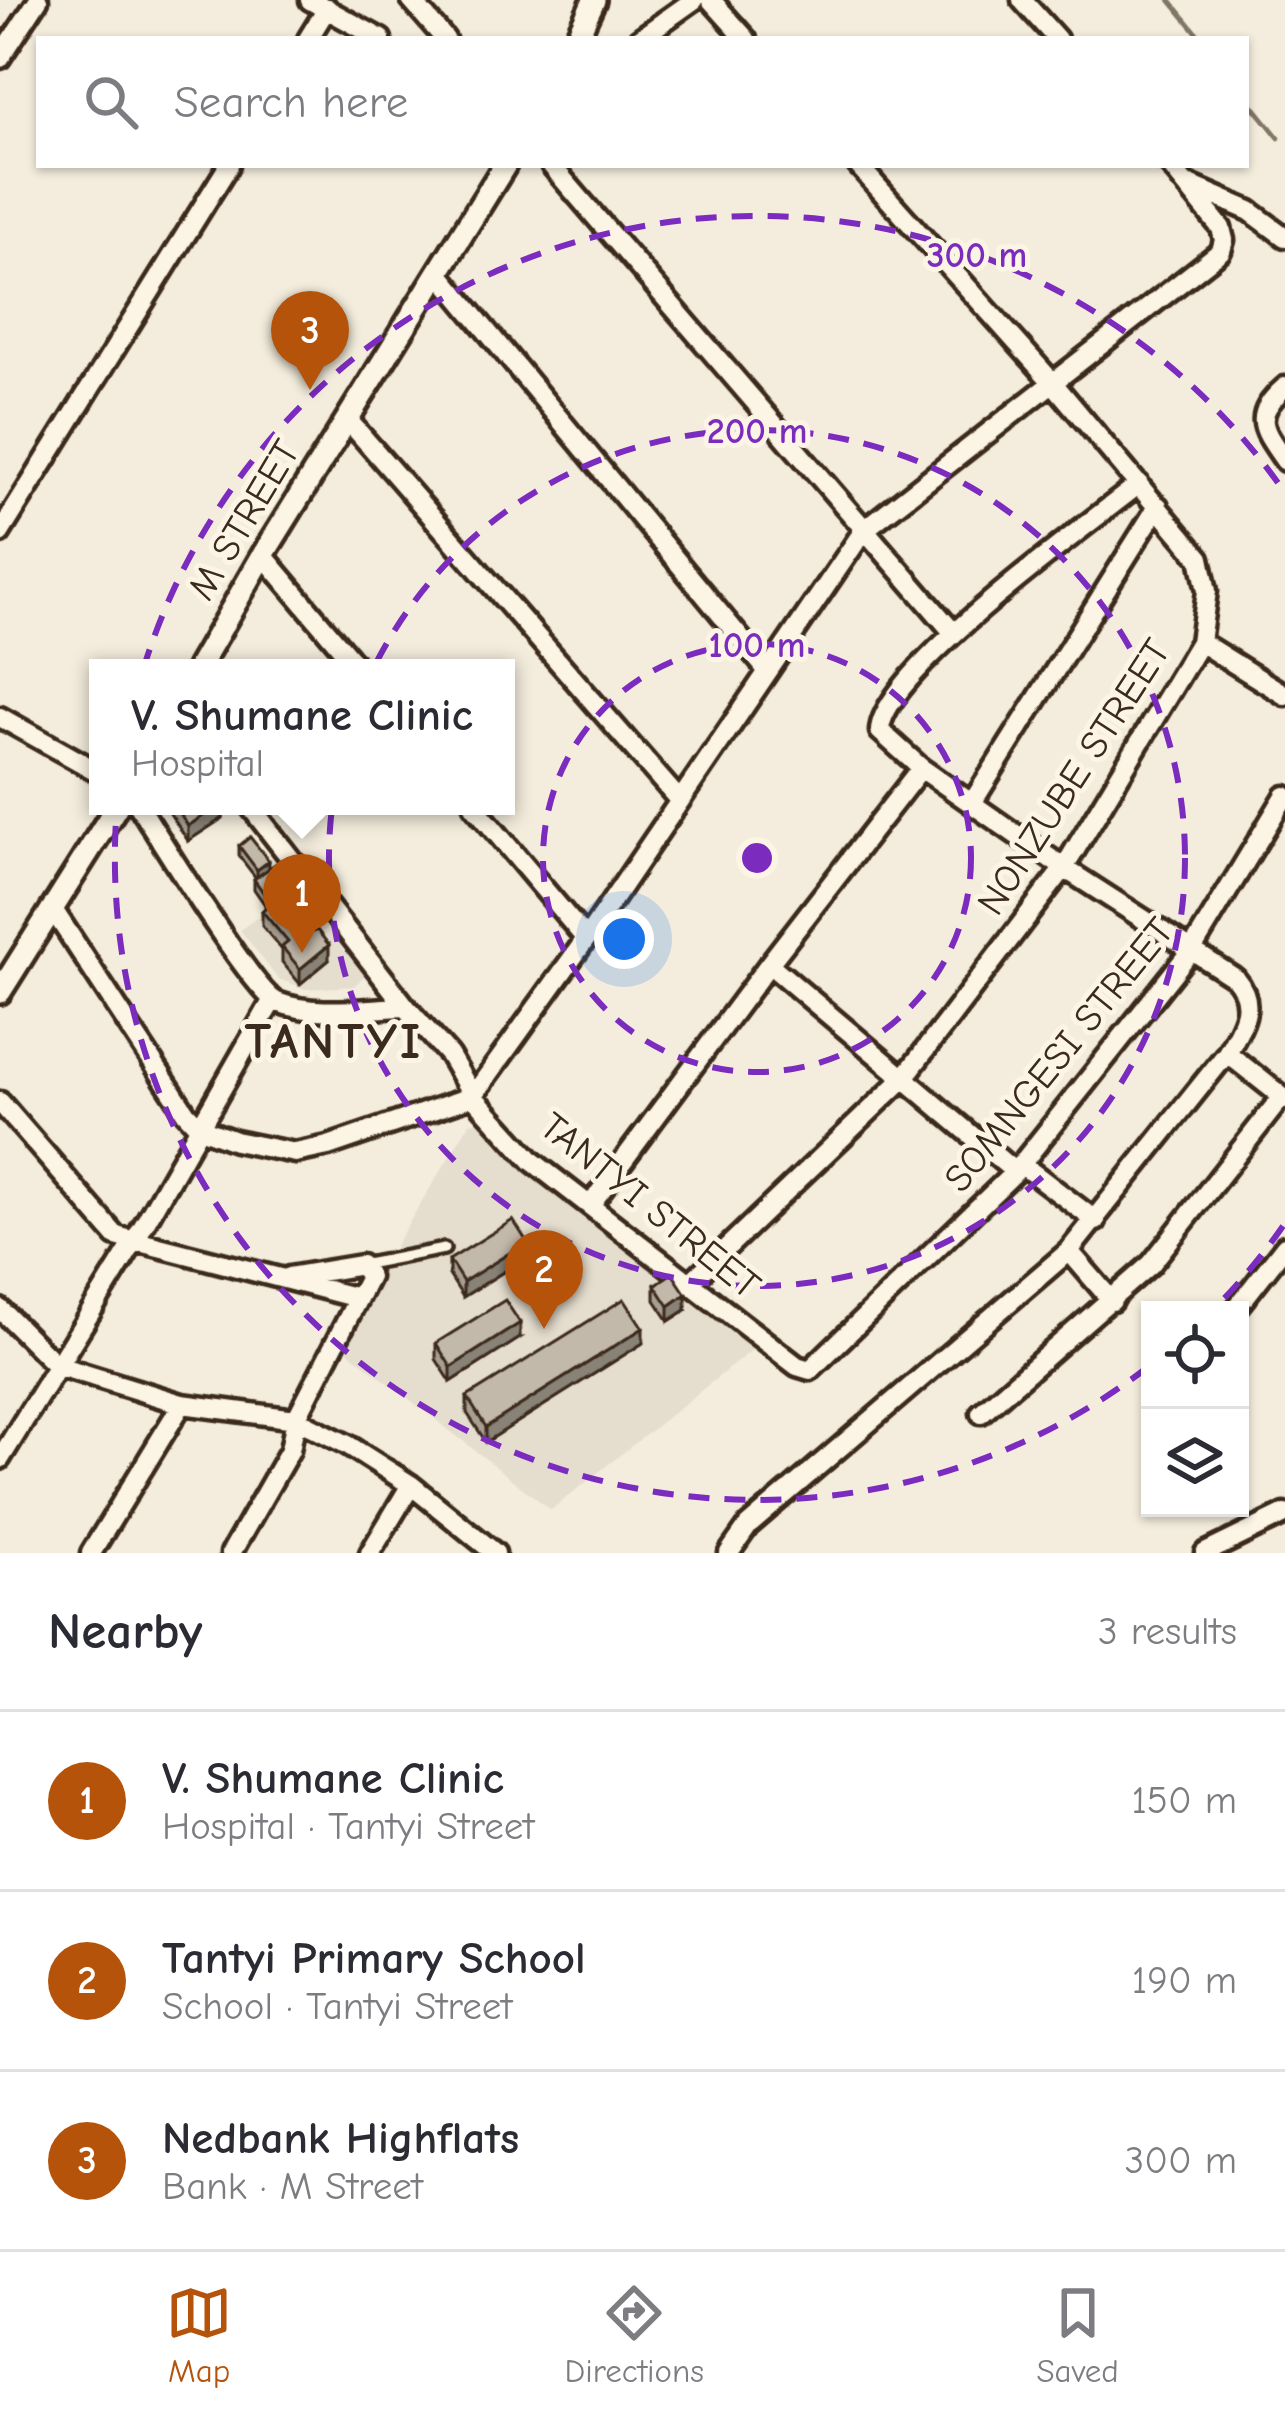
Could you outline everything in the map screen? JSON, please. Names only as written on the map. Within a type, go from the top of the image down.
[{"type":"street","points":[[0,58],[38,0]]},
{"type":"street","points":[[411,0],[442,36]]},
{"type":"street","points":[[577,36],[594,0]]},
{"type":"street","points":[[643,36],[694,0]]},
{"type":"street","points":[[711,0],[743,36]]},
{"type":"street","points":[[1022,0],[1054,36]]},
{"type":"street","points":[[309,36],[318,4],[376,36]]},
{"type":"street","points":[[0,532],[227,168]]},
{"type":"street","name":"M STREET","points":[[203,659],[503,168]]},
{"type":"street","points":[[554,168],[952,631]]},
{"type":"street","name":"NONZUBE STREET","points":[[692,1281],[903,1079],[1064,868],[1200,642],[1206,577],[1200,558],[1053,383],[861,168]]},
{"type":"street","points":[[52,908],[200,1128],[235,1141],[296,1153],[472,1096],[586,939],[864,530],[1221,251],[1221,228],[1173,168]]},
{"type":"street","points":[[1186,183],[1250,211],[1285,237]]},
{"type":"street","points":[[438,272],[766,670]]},
{"type":"street","points":[[1285,387],[1271,399],[1262,419],[1263,429],[1285,461]]},
{"type":"street","points":[[347,419],[679,800]]},
{"type":"street","points":[[729,1553],[748,1526],[1069,1251],[1227,1053],[1246,1016],[1246,991],[1235,978],[1064,868],[921,768],[883,736],[880,724],[883,713],[952,631],[1139,484]]},
{"type":"street","points":[[972,803],[1158,506]]},
{"type":"street","points":[[263,555],[350,659]]},
{"type":"street","points":[[1200,642],[1285,695]]},
{"type":"street","points":[[0,717],[89,767]]},
{"type":"street","points":[[591,1204],[921,768]]},
{"type":"street","name":"SOMNGESI STREET","points":[[797,1366],[818,1367],[1018,1168],[1193,948],[1285,796]]},
{"type":"street","points":[[0,992],[111,815]]},
{"type":"street","points":[[145,815],[249,974],[272,1000],[311,1009],[406,1006]]},
{"type":"street","name":"TANTYI STREET","points":[[257,815],[449,1055],[472,1096],[532,1161],[797,1366]]},
{"type":"street","points":[[482,815],[586,939]]},
{"type":"street","points":[[769,964],[903,1079],[1096,1221]]},
{"type":"street","points":[[0,1459],[134,1242],[272,1000]]},
{"type":"street","points":[[980,1413],[1112,1300],[1172,1240],[1283,1099],[1227,1053]]},
{"type":"street","points":[[0,1102],[116,1236],[358,1298]]},
{"type":"street","points":[[1242,1301],[1285,1246]]},
{"type":"street","points":[[1069,1251],[1112,1300]]},
{"type":"street","points":[[231,1553],[290,1450],[296,1419],[369,1277],[361,1265],[279,1279]]},
{"type":"street","points":[[0,1309],[56,1365],[182,1404],[296,1419],[348,1444],[411,1484],[495,1553]]},
{"type":"street","points":[[91,1553],[182,1404]]},
{"type":"street","points":[[370,1553],[411,1484]]},
{"type":"street","points":[[1205,1553],[1285,1514]]},
{"type":"lane","points":[[361,1265],[444,1249]]},
{"type":"shaded area","points":[[295,889],[364,976],[354,986],[306,989],[278,979],[240,930]]},
{"type":"shaded area","points":[[485,1120],[525,1171],[757,1346],[551,1510],[345,1349],[397,1242],[470,1123]]},
{"type":"building","points":[[181,815],[204,815],[188,826]]},
{"type":"building","points":[[250,837],[269,861],[257,870],[239,846]]},
{"type":"building","points":[[275,864],[287,880],[265,895],[254,879]]},
{"type":"building","points":[[281,894],[329,945],[300,969],[282,947],[288,942],[262,911]]},
{"type":"building","points":[[513,1220],[527,1242],[463,1282],[449,1260]]},
{"type":"building","points":[[672,1273],[686,1294],[669,1306],[655,1285]]},
{"type":"building","points":[[624,1299],[643,1328],[486,1427],[467,1397]]},
{"type":"building","points":[[505,1300],[520,1323],[451,1367],[436,1343]]},
{"type":"waterway","points":[[1170,0],[1200,36]]},
{"type":"waterway","points":[[1249,101],[1279,138]]},
{"type":"place","name":"Nedbank Highflats","points":[[310,390]]},
{"type":"place","name":"V. Shumane Clinic","points":[[302,953]]},
{"type":"place","name":"Tantyi Primary School","points":[[544,1329]]},
{"type":"district","name":"TANTYI","points":[[334,1041]]}]
